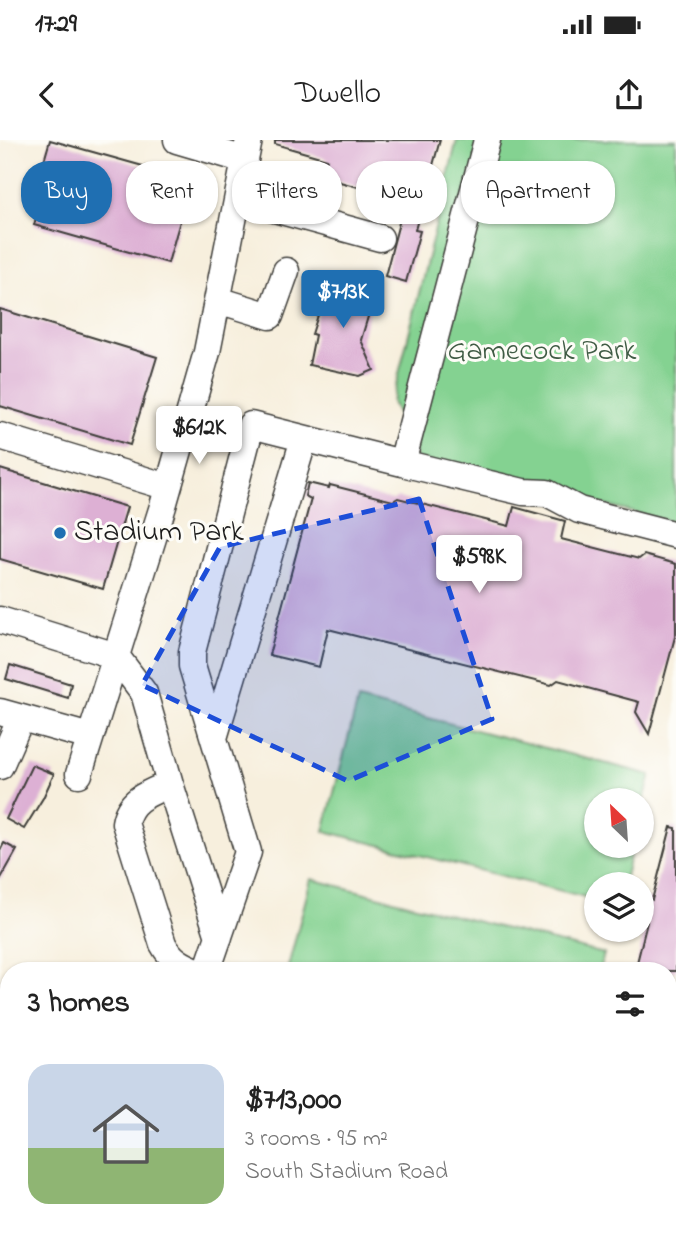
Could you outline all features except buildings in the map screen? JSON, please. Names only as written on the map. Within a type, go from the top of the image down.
[{"type":"street","points":[[177,140],[247,150]]},
{"type":"street","points":[[402,463],[487,140]]},
{"type":"street","points":[[79,774],[168,488],[207,352],[233,224]]},
{"type":"street","points":[[327,224],[380,239]]},
{"type":"street","points":[[218,300],[270,316],[286,271]]},
{"type":"street","points":[[210,962],[248,852],[192,666],[192,652],[251,425],[523,492],[547,493],[579,510],[676,535]]},
{"type":"street","points":[[0,436],[168,488]]},
{"type":"street","points":[[214,738],[304,439]]},
{"type":"street","points":[[0,620],[116,656],[144,692],[219,937]]},
{"type":"street","points":[[0,766],[11,715],[90,737]]},
{"type":"street","points":[[170,784],[139,798],[127,812],[125,823],[163,944],[169,955],[178,962]]},
{"type":"highlighted area","points":[[419,499],[492,719],[348,781],[142,685],[220,547]]},
{"type":"green space","name":"Gamecock Park","points":[[457,140],[676,140],[676,523],[417,459],[392,402],[436,224],[447,224],[447,180]]},
{"type":"green space","points":[[358,700],[651,775],[647,788],[584,788],[584,858],[630,858],[626,872],[584,872],[584,897],[324,831]]},
{"type":"green space","points":[[311,879],[604,954],[602,962],[289,962]]},
{"type":"place","name":"Stadium Park","points":[[60,533]]}]
